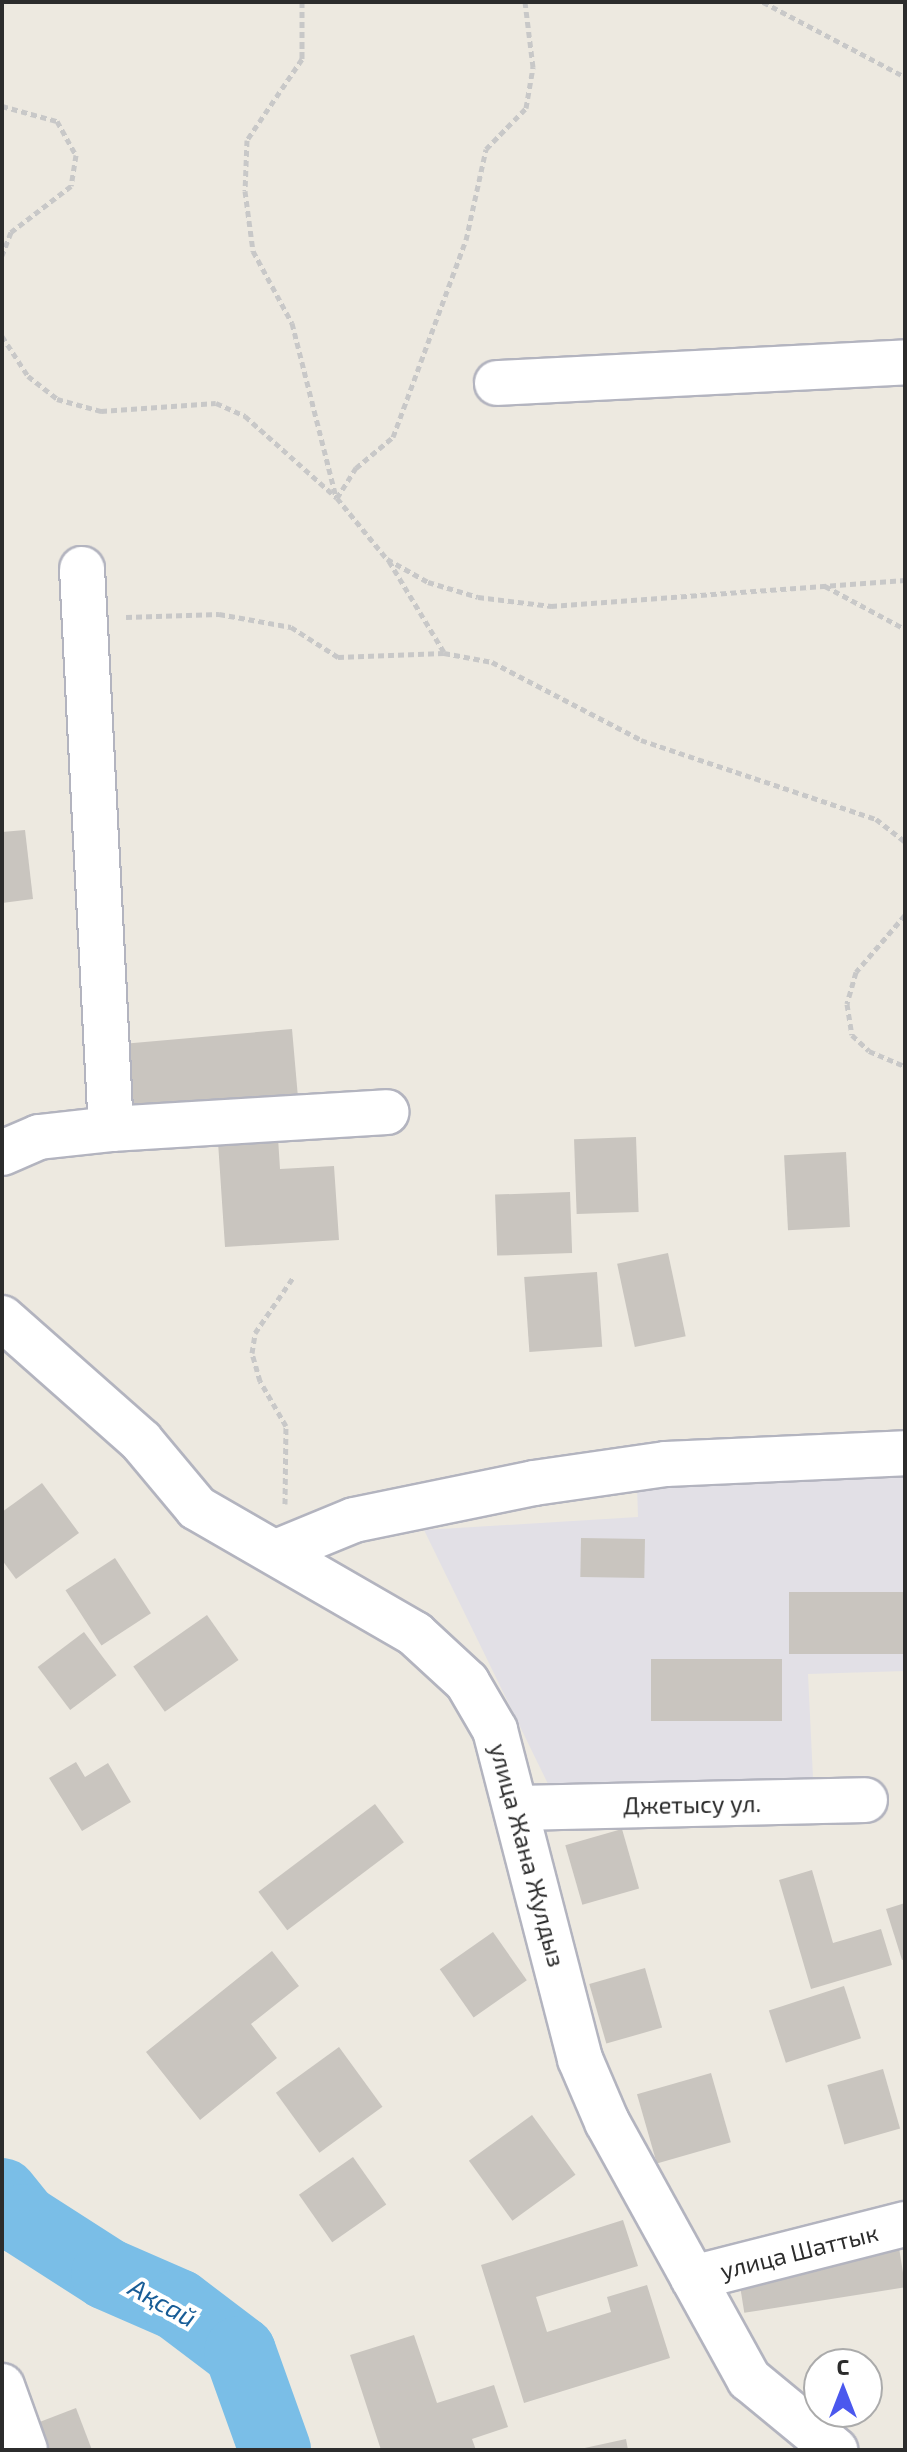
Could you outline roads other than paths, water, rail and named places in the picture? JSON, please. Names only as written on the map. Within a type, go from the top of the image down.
[{"type":"street","points":[[497,383],[905,362]]},
{"type":"street","points":[[82,569],[111,1129]]},
{"type":"street","points":[[2,1153],[39,1137],[111,1129],[386,1112]]},
{"type":"street","name":"улица Жана Жулдыз","points":[[3,1321],[141,1441],[197,1508],[415,1634],[467,1682],[495,1730],[518,1808],[580,2059],[607,2122],[749,2379],[835,2450]]},
{"type":"street","points":[[276,1552],[354,1520],[534,1483],[666,1464],[905,1453]]},
{"type":"street","name":"Джетысу ул.","points":[[518,1808],[865,1800]]},
{"type":"street","name":"улица Шаттык","points":[[693,2278],[905,2224]]},
{"type":"street","points":[[2,2386],[25,2450]]},
{"type":"waterway","name":"Ақсай","points":[[2,2194],[23,2220],[107,2274],[178,2305],[240,2352],[275,2450]]}]
